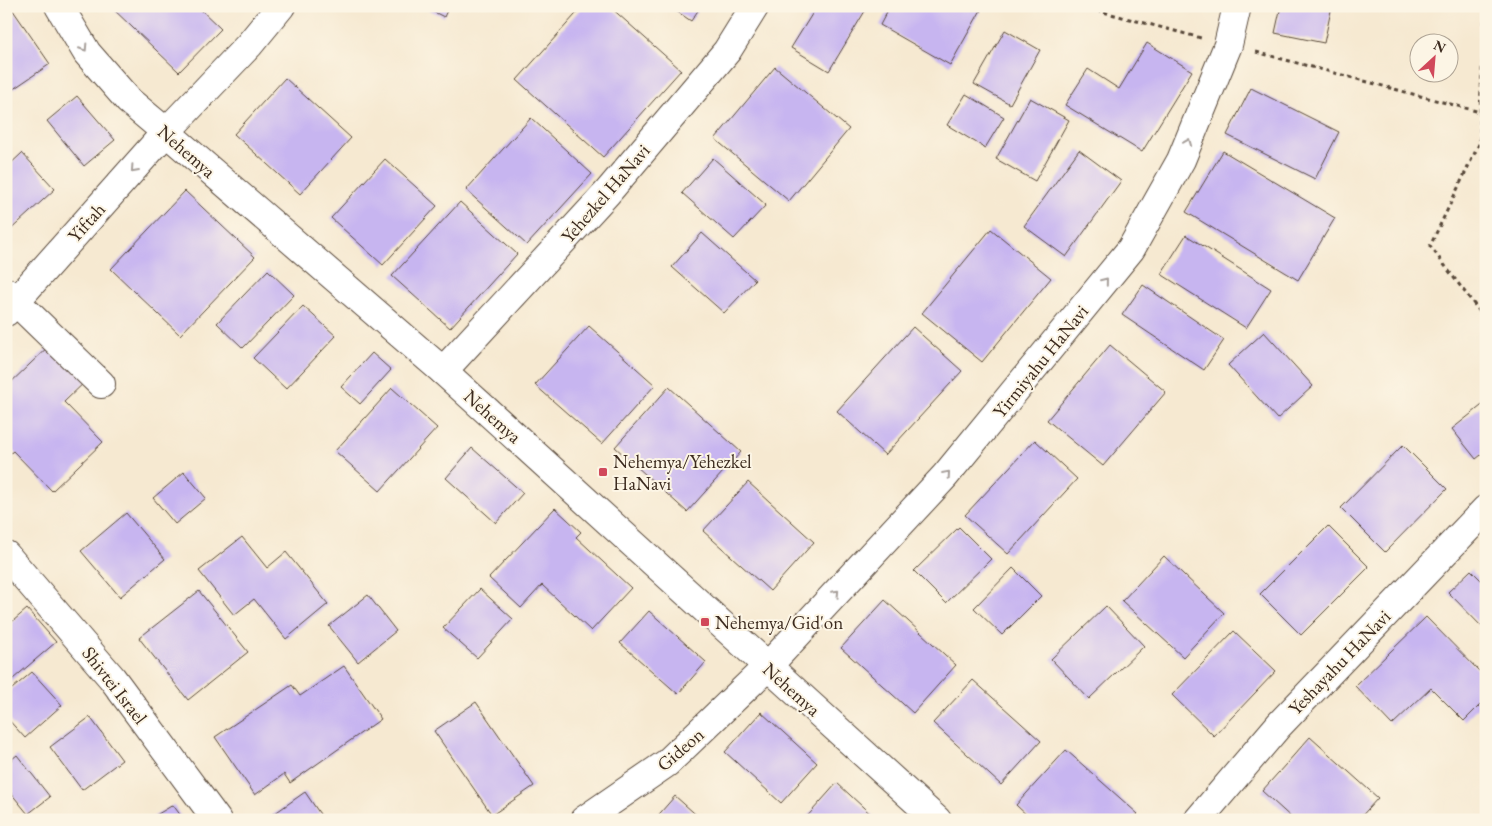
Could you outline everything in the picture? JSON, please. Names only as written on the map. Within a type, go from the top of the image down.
[{"type":"street","name":"Nehemya","points":[[58,6],[87,53],[129,101],[443,371],[937,820]]},
{"type":"street","name":"Yiftah","points":[[10,301],[249,45],[281,6]]},
{"type":"street","name":"Yehezkel HaNavi","points":[[443,371],[606,193],[726,51],[755,6]]},
{"type":"street","name":"Yirmiyahu HaNavi","points":[[768,668],[945,476],[1131,249],[1181,160],[1228,45],[1237,6]]},
{"type":"street","points":[[10,301],[101,384]]},
{"type":"street","name":"Yeshayahu HaNavi","points":[[1198,820],[1279,725],[1486,509]]},
{"type":"street","name":"Shivtei Israel","points":[[6,555],[112,678],[217,820]]},
{"type":"street","name":"Gideon","points":[[584,820],[667,763],[768,668]]},
{"type":"path","points":[[1081,6],[1480,112]]},
{"type":"path","points":[[1485,6],[1480,142],[1430,246],[1486,320]]},
{"type":"building","points":[[6,6],[10,6],[50,64],[6,94]]},
{"type":"building","points":[[110,6],[197,6],[221,29],[179,72]]},
{"type":"building","points":[[422,6],[449,6],[444,17]]},
{"type":"building","points":[[583,6],[609,6],[681,70],[603,157],[517,80]]},
{"type":"building","points":[[669,6],[701,6],[691,21]]},
{"type":"building","points":[[817,6],[868,6],[829,71],[791,48]]},
{"type":"building","points":[[890,6],[975,6],[981,10],[950,65],[880,25]]},
{"type":"building","points":[[1281,6],[1332,6],[1324,43],[1275,33]]},
{"type":"building","points":[[1005,30],[1040,50],[1010,104],[974,84]]},
{"type":"building","points":[[1147,43],[1192,71],[1142,152],[1065,105],[1088,69],[1119,89]]},
{"type":"building","points":[[775,67],[849,129],[789,201],[715,139]]},
{"type":"building","points":[[285,78],[351,138],[300,194],[234,134]]},
{"type":"building","points":[[1251,88],[1339,132],[1315,179],[1227,135]]},
{"type":"building","points":[[966,94],[1004,117],[985,148],[947,125]]},
{"type":"building","points":[[77,96],[115,140],[84,166],[47,121]]},
{"type":"building","points":[[1030,98],[1069,120],[1035,181],[996,159]]},
{"type":"building","points":[[531,118],[592,174],[527,245],[466,190]]},
{"type":"building","points":[[1079,150],[1121,181],[1066,257],[1024,226]]},
{"type":"building","points":[[1223,151],[1335,218],[1298,280],[1186,212]]},
{"type":"building","points":[[22,153],[55,189],[6,234],[6,168]]},
{"type":"building","points":[[713,158],[766,205],[734,239],[682,193]]},
{"type":"building","points":[[385,159],[437,206],[383,265],[331,218]]},
{"type":"building","points":[[185,191],[255,257],[180,335],[111,269]]},
{"type":"building","points":[[460,202],[517,254],[450,328],[392,276]]},
{"type":"building","points":[[991,229],[1051,278],[982,362],[922,313]]},
{"type":"building","points":[[702,233],[755,280],[724,313],[672,267]]},
{"type":"building","points":[[1186,235],[1271,289],[1246,328],[1161,274]]},
{"type":"building","points":[[268,270],[294,295],[243,348],[217,323]]},
{"type":"building","points":[[1143,285],[1224,340],[1204,370],[1122,315]]},
{"type":"building","points":[[303,306],[336,336],[286,389],[253,358]]},
{"type":"building","points":[[589,326],[655,385],[602,444],[535,385]]},
{"type":"building","points":[[913,327],[962,371],[885,455],[837,411]]},
{"type":"building","points":[[1264,332],[1313,386],[1277,419],[1228,365]]},
{"type":"building","points":[[53,342],[89,378],[64,402],[103,442],[52,491],[13,451],[6,457],[6,387]]},
{"type":"building","points":[[1110,345],[1166,392],[1103,466],[1047,420]]},
{"type":"building","points":[[372,353],[391,370],[360,404],[341,387]]},
{"type":"building","points":[[669,387],[741,452],[687,512],[615,447]]},
{"type":"building","points":[[392,388],[437,428],[380,491],[335,451]]},
{"type":"building","points":[[1486,402],[1486,451],[1476,459],[1452,429]]},
{"type":"building","points":[[1035,440],[1077,479],[1008,554],[965,515]]},
{"type":"building","points":[[1403,445],[1447,489],[1385,552],[1341,508]]},
{"type":"building","points":[[472,448],[523,493],[496,523],[446,478]]},
{"type":"building","points":[[184,472],[206,498],[175,524],[153,498]]},
{"type":"building","points":[[748,482],[814,542],[770,591],[703,531]]},
{"type":"building","points":[[555,508],[581,532],[576,537],[631,588],[591,631],[542,585],[521,608],[489,578]]},
{"type":"building","points":[[126,513],[165,559],[120,597],[81,551]]},
{"type":"building","points":[[1328,526],[1369,567],[1301,635],[1260,594]]},
{"type":"building","points":[[959,527],[991,559],[946,603],[914,571]]},
{"type":"building","points":[[242,537],[267,568],[286,552],[328,604],[286,639],[254,599],[234,615],[199,571]]},
{"type":"building","points":[[1164,556],[1224,613],[1183,657],[1122,601]]},
{"type":"building","points":[[1013,568],[1041,596],[1002,635],[974,608]]},
{"type":"building","points":[[1471,570],[1486,585],[1486,631],[1448,592]]},
{"type":"building","points":[[480,589],[513,619],[477,658],[443,628]]},
{"type":"building","points":[[199,591],[248,652],[188,700],[139,638]]},
{"type":"building","points":[[368,595],[396,631],[358,662],[329,626]]},
{"type":"building","points":[[885,600],[956,665],[913,713],[841,648]]},
{"type":"building","points":[[1106,606],[1144,646],[1089,699],[1051,659]]},
{"type":"building","points":[[27,609],[56,642],[6,685],[6,627]]},
{"type":"building","points":[[649,611],[706,662],[678,694],[620,643]]},
{"type":"building","points":[[1426,617],[1486,678],[1486,699],[1464,721],[1431,688],[1392,725],[1355,686]]},
{"type":"building","points":[[1234,631],[1276,671],[1214,736],[1172,695]]},
{"type":"building","points":[[344,666],[381,719],[290,783],[284,774],[255,795],[215,737],[292,685],[300,696]]},
{"type":"building","points":[[32,672],[62,705],[25,738],[6,717],[6,694]]},
{"type":"building","points":[[973,680],[1041,741],[1001,785],[933,723]]},
{"type":"building","points":[[476,702],[534,786],[492,815],[434,731]]},
{"type":"building","points":[[761,712],[817,763],[781,803],[725,752]]},
{"type":"building","points":[[90,717],[122,760],[82,790],[50,747]]},
{"type":"building","points":[[1310,737],[1378,798],[1358,820],[1294,820],[1262,791]]},
{"type":"building","points":[[1066,750],[1138,814],[1132,820],[1032,820],[1016,805]]},
{"type":"building","points":[[17,755],[50,797],[28,814],[6,787],[6,764]]},
{"type":"building","points":[[837,783],[877,820],[804,820]]},
{"type":"building","points":[[305,792],[324,820],[273,820],[271,816]]},
{"type":"building","points":[[675,796],[702,820],[654,820]]},
{"type":"building","points":[[173,805],[184,820],[148,820]]},
{"type":"place","name":"Nehemya/Yehezkel HaNavi","points":[[603,472]]},
{"type":"place","name":"Nehemya/Gid'on","points":[[705,622]]}]
